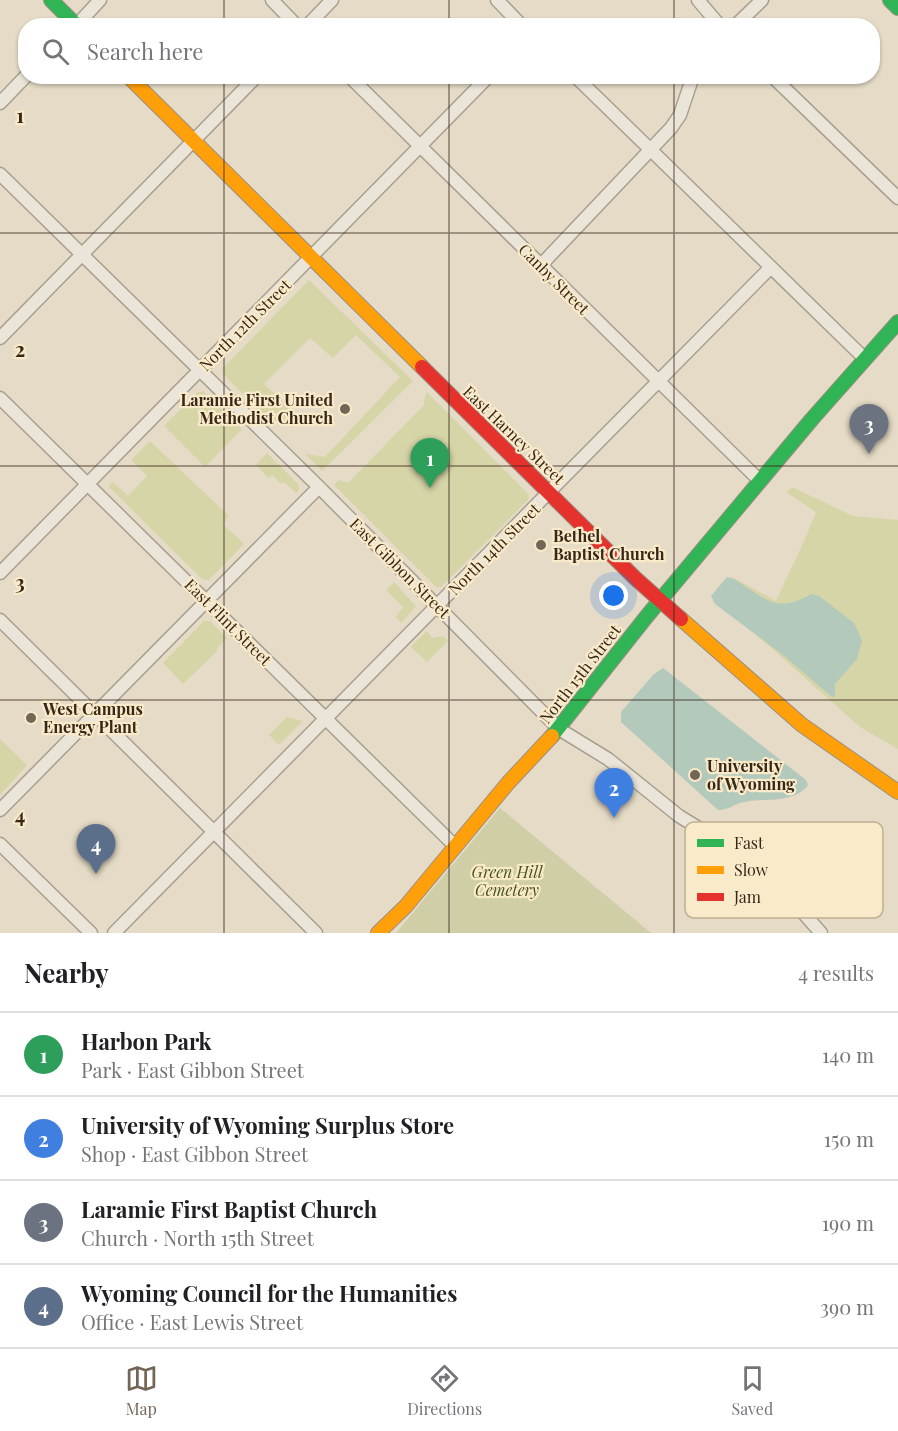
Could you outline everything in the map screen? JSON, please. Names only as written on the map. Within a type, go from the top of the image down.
[{"type":"main road","points":[[51,0],[69,18]]},
{"type":"main road","points":[[890,0],[898,8]]},
{"type":"main road","name":"East Harney Street","points":[[136,84],[660,600],[802,725],[898,792]]},
{"type":"main road","name":"North 15th Street","points":[[378,933],[406,906],[508,783],[559,729],[660,600],[864,358],[898,322]]},
{"type":"street","points":[[83,18],[100,0]]},
{"type":"street","points":[[272,0],[289,18]]},
{"type":"street","points":[[315,18],[332,0]]},
{"type":"street","points":[[496,0],[514,18]]},
{"type":"street","points":[[698,0],[713,18]]},
{"type":"street","points":[[743,18],[762,0]]},
{"type":"street","points":[[0,103],[18,84]]},
{"type":"street","points":[[0,338],[249,84]]},
{"type":"street","name":"Canby Street","points":[[357,84],[760,481]]},
{"type":"street","name":"North 12th Street","points":[[0,573],[481,84]]},
{"type":"street","points":[[583,84],[864,358]]},
{"type":"street","points":[[541,266],[652,150],[680,115],[690,84]]},
{"type":"street","points":[[780,84],[898,198]]},
{"type":"street","name":"East Gibbon Street","points":[[0,174],[319,487],[559,729],[601,754],[689,822]]},
{"type":"street","name":"North 14th Street","points":[[114,933],[771,267]]},
{"type":"street","name":"East Flint Street","points":[[0,398],[455,846]]},
{"type":"street","points":[[0,810],[319,487]]},
{"type":"street","points":[[0,621],[316,933]]},
{"type":"street","points":[[0,844],[91,933]]},
{"type":"street","name":"East Gibbon Street","points":[[808,918],[821,933]]},
{"type":"green space","points":[[309,280],[413,381],[322,471],[305,454],[325,457],[400,377],[356,335],[333,358],[310,338],[264,384],[301,419],[292,428],[283,422],[270,421],[224,375],[222,369]]},
{"type":"green space","points":[[203,391],[242,429],[205,467],[164,426],[197,393]]},
{"type":"green space","points":[[427,392],[529,495],[528,500],[441,587],[436,587],[334,485],[339,480],[348,483],[424,405]]},
{"type":"green space","points":[[150,441],[229,516],[223,524],[244,544],[209,580],[202,579],[109,487],[112,481],[128,496],[147,476],[131,460]]},
{"type":"green space","points":[[267,453],[298,484],[299,490],[296,493],[272,475],[268,478],[256,465]]},
{"type":"green space","points":[[792,487],[853,516],[898,520],[898,749],[860,727],[715,598],[724,582],[732,577],[776,601],[816,512],[786,492]]},
{"type":"green space","points":[[394,582],[416,606],[401,623],[396,617],[403,607],[386,590]]},
{"type":"green space","points":[[204,621],[210,621],[227,638],[183,684],[163,663]]},
{"type":"green space","points":[[427,631],[432,638],[443,636],[448,641],[427,662],[411,647]]},
{"type":"green space","points":[[287,717],[303,721],[279,745],[269,735]]},
{"type":"green space","points":[[0,739],[27,765],[0,795]]},
{"type":"green space","name":"Green Hill Cemetery","points":[[500,808],[651,933],[396,933]]},
{"type":"shaded area","points":[[727,577],[771,602],[788,603],[811,594],[819,596],[854,623],[862,640],[857,659],[835,684],[835,696],[832,697],[783,655],[715,604],[711,596]]},
{"type":"shaded area","points":[[663,668],[806,780],[808,785],[802,791],[786,798],[748,801],[718,810],[621,722],[621,712],[653,675]]},
{"type":"traffic: fast","points":[[51,0],[69,18]]},
{"type":"traffic: fast","points":[[890,0],[898,8]]},
{"type":"traffic: fast","points":[[552,736],[647,616],[812,419],[898,322]]},
{"type":"traffic: slow","points":[[136,84],[422,367]]},
{"type":"traffic: slow","points":[[681,619],[802,725],[898,792]]},
{"type":"traffic: slow","points":[[378,933],[406,906],[508,783],[552,736]]},
{"type":"traffic: jam","points":[[422,367],[635,578],[681,619]]},
{"type":"place","name":"Laramie First United Methodist Church","points":[[345,409]]},
{"type":"place","name":"Laramie First Baptist Church","points":[[869,454]]},
{"type":"place","name":"Harbon Park","points":[[430,488]]},
{"type":"place","name":"Bethel Baptist Church","points":[[541,545]]},
{"type":"place","name":"West Campus Energy Plant","points":[[31,718]]},
{"type":"place","name":"University of Wyoming","points":[[695,775]]},
{"type":"place","name":"University of Wyoming Surplus Store","points":[[614,818]]},
{"type":"place","name":"Wyoming Council for the Humanities","points":[[96,874]]}]
